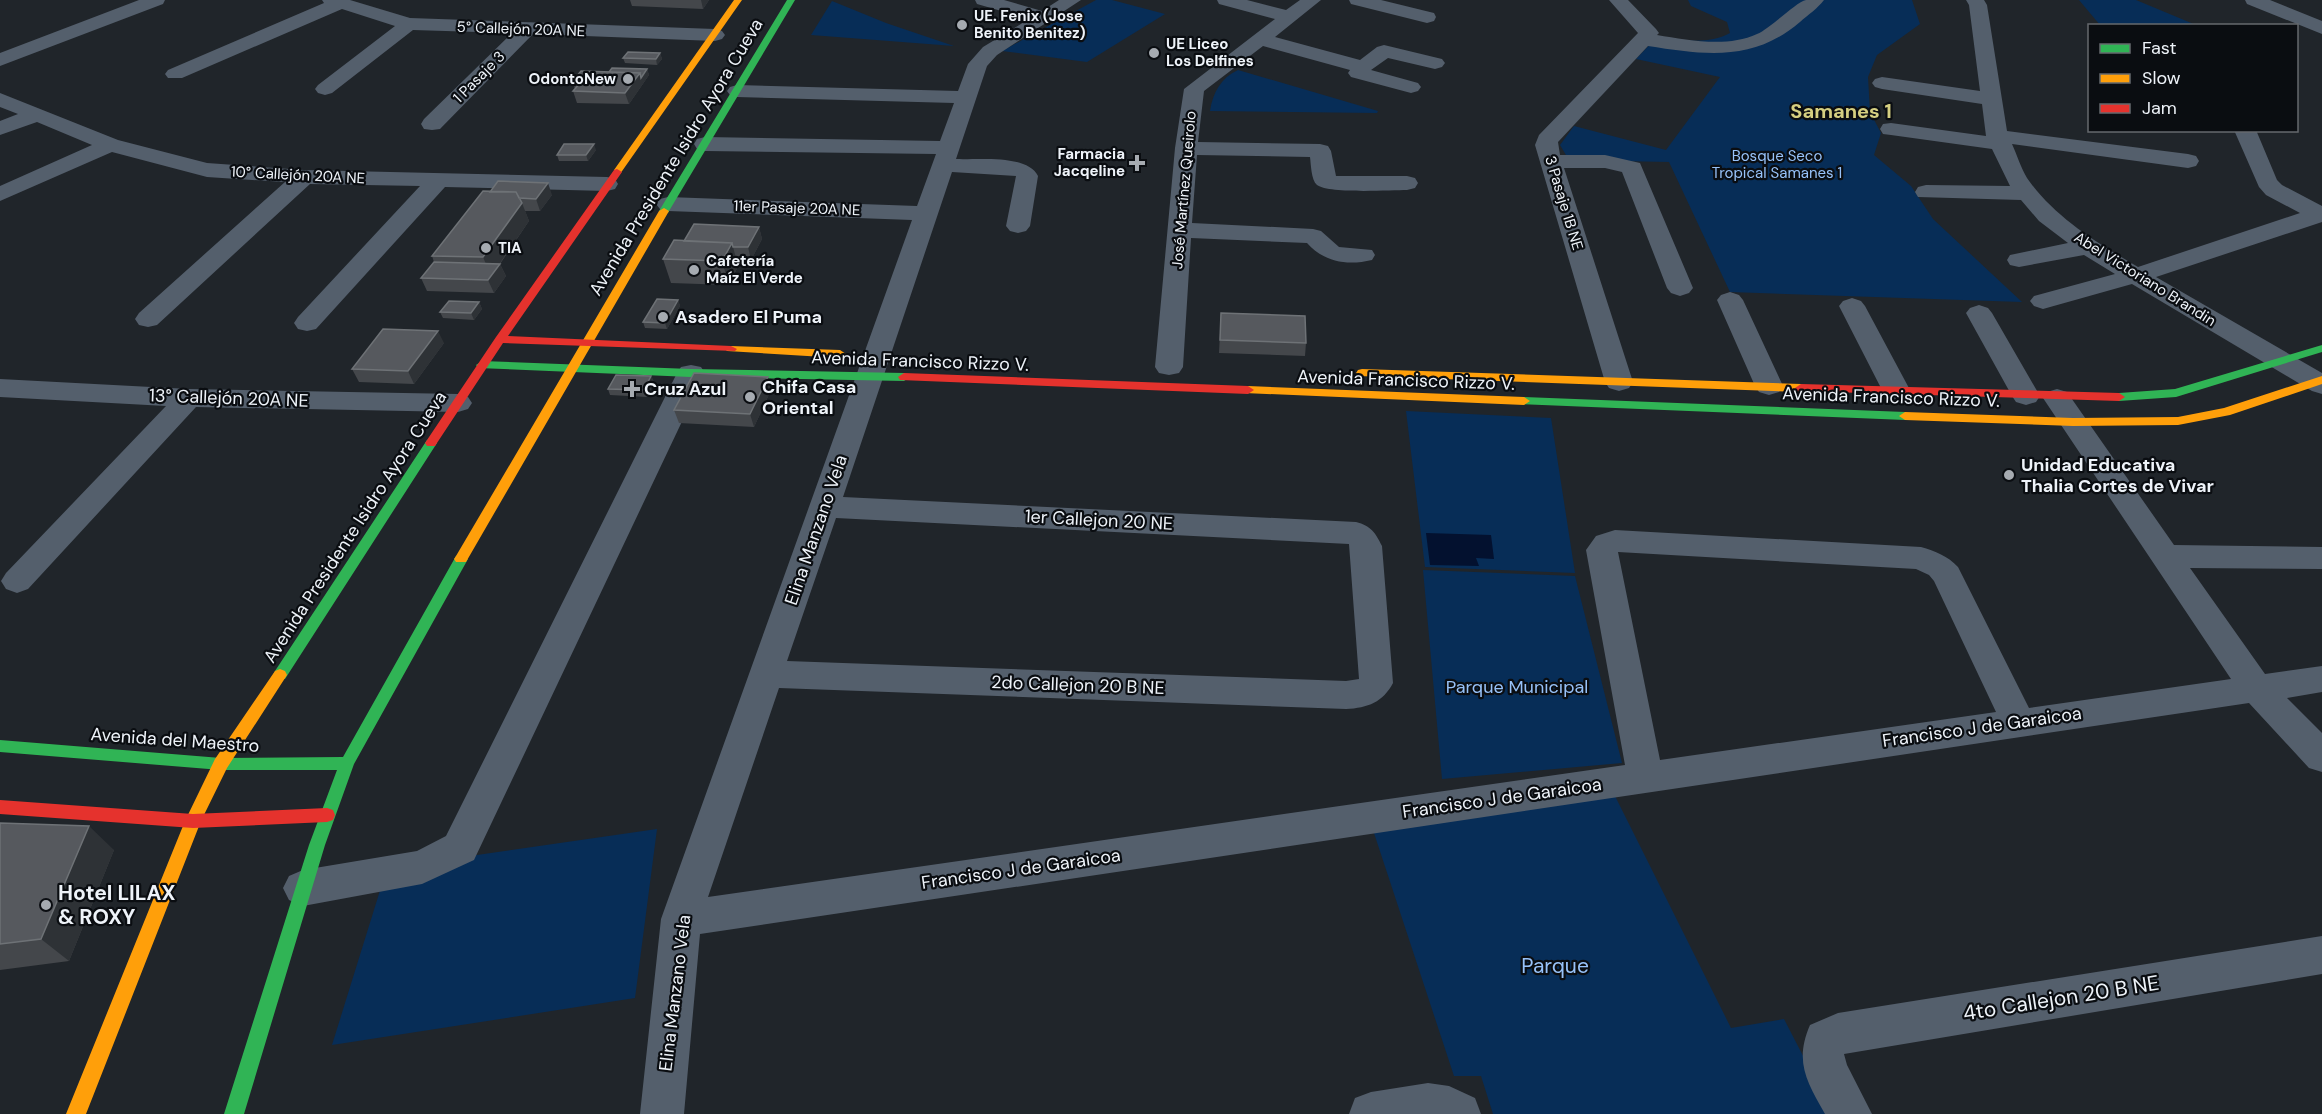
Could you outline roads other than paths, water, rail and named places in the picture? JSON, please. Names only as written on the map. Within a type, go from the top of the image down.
[{"type":"main road","name":"Avenida Presidente Isidro Ayora Cueva","points":[[76,1114],[193,822],[221,764],[482,365],[738,0]]},
{"type":"main road","name":"Avenida Presidente Isidro Ayora Cueva","points":[[234,1114],[303,888],[347,763],[393,677],[585,343],[791,0]]},
{"type":"main road","name":"Avenida Francisco Rizzo V.","points":[[500,339],[871,359],[2065,410],[2168,421],[2209,416],[2239,409],[2320,383]]},
{"type":"main road","name":"Avenida Francisco Rizzo V.","points":[[1346,373],[2026,396],[2065,410],[2109,398],[2176,393],[2322,348]]},
{"type":"main road","name":"Avenida Francisco Rizzo V.","points":[[482,365],[691,373],[871,359]]},
{"type":"main road","name":"Avenida del Maestro","points":[[0,746],[221,764],[347,763]]},
{"type":"main road","points":[[0,807],[193,822],[327,815]]},
{"type":"street","points":[[0,60],[156,0]]},
{"type":"street","points":[[984,0],[1044,17]]},
{"type":"street","name":"Elina Manzano Vela","points":[[662,1114],[681,919],[824,507],[871,359],[927,213],[978,64],[990,51],[1072,0]]},
{"type":"street","points":[[1226,0],[1289,17]]},
{"type":"street","name":"José Martínez Queirolo","points":[[1169,367],[1186,148],[1194,89],[1312,0]]},
{"type":"street","points":[[1358,0],[1427,17]]},
{"type":"street","points":[[1618,0],[1649,33],[1643,39]]},
{"type":"street","points":[[1643,39],[1700,46],[1745,45],[1762,40],[1815,0]]},
{"type":"street","name":"Abel Victoriano Brandin","points":[[1975,0],[1978,5],[1999,140],[2016,179],[2047,216],[2088,247],[2135,276],[2320,383]]},
{"type":"street","points":[[2254,0],[2322,30]]},
{"type":"street","points":[[175,74],[336,2]]},
{"type":"street","name":"5° Callejón 20A NE","points":[[336,2],[409,24],[715,35]]},
{"type":"street","points":[[325,89],[409,24]]},
{"type":"street","name":"1 Pasaje 3","points":[[432,124],[526,30]]},
{"type":"street","points":[[2298,37],[2322,30]]},
{"type":"street","points":[[1260,39],[1363,67]]},
{"type":"street","name":"3 Pasaje 1B NE","points":[[1619,382],[1546,145],[1547,140],[1643,39]]},
{"type":"street","points":[[1411,87],[1360,74],[1358,71],[1384,51],[1435,63]]},
{"type":"street","points":[[1882,83],[1991,99]]},
{"type":"street","points":[[737,91],[967,96]]},
{"type":"street","name":"10° Callejón 20A NE","points":[[0,99],[110,145],[207,170],[304,177],[607,184]]},
{"type":"street","points":[[0,129],[35,115]]},
{"type":"street","points":[[1891,129],[2188,161]]},
{"type":"street","points":[[2246,132],[2267,182],[2274,190],[2321,214]]},
{"type":"street","points":[[705,144],[946,157],[1018,168],[1027,176],[1018,226]]},
{"type":"street","points":[[0,194],[110,145]]},
{"type":"street","points":[[1186,148],[1320,151],[1325,180],[1334,183],[1407,183]]},
{"type":"street","points":[[1551,162],[1616,163],[1632,168],[1680,288]]},
{"type":"street","points":[[148,319],[304,177]]},
{"type":"street","points":[[307,323],[438,180]]},
{"type":"street","points":[[1926,192],[2027,193]]},
{"type":"street","name":"11er Pasaje 20A NE","points":[[668,204],[927,213]]},
{"type":"street","points":[[2043,301],[2135,276],[2321,214]]},
{"type":"street","points":[[1179,230],[1313,236],[1322,243],[1326,250],[1337,254],[1363,255]]},
{"type":"street","points":[[2019,260],[2088,247]]},
{"type":"street","points":[[1730,300],[1769,386]]},
{"type":"street","points":[[1852,306],[1896,390]]},
{"type":"street","points":[[1979,313],[2026,396]]},
{"type":"street","points":[[303,888],[422,867],[460,848],[691,373]]},
{"type":"street","name":"13° Callejón 20A NE","points":[[6,394],[458,403]]},
{"type":"street","points":[[17,581],[189,398]]},
{"type":"street","points":[[2065,410],[2256,687],[2322,757]]},
{"type":"street","name":"1er Callejon 20 NE","points":[[824,507],[1347,531],[1362,537],[1366,546],[1376,675]]},
{"type":"street","points":[[1645,777],[1632,719],[1602,550],[1607,544],[1616,541],[1921,558],[1931,561],[1947,574],[2018,722]]},
{"type":"street","points":[[2166,556],[2322,558]]},
{"type":"street","name":"2do Callejon 20 B NE","points":[[767,674],[1346,695],[1361,694],[1372,690],[1376,683],[1376,675]]},
{"type":"street","name":"Francisco J de Garaicoa","points":[[681,919],[2322,679]]},
{"type":"street","name":"4to Callejon 20 B NE","points":[[1850,1114],[1823,1063],[1821,1050],[1825,1040],[1839,1035],[2322,955]]},
{"type":"street","points":[[1371,1114],[1426,1104],[1446,1106],[1459,1114]]},
{"type":"place","name":"UE. Fenix (Jose Benito Benitez)","points":[[962,25]]},
{"type":"place","name":"UE Liceo Los Delfines","points":[[1154,53]]},
{"type":"place","name":"OdontoNew","points":[[628,79]]},
{"type":"place","name":"Farmacia Jacqeline","points":[[1137,163]]},
{"type":"place","name":"TIA","points":[[486,248]]},
{"type":"place","name":"Cafetería Maíz El Verde","points":[[694,270]]},
{"type":"place","name":"Asadero El Puma","points":[[663,317]]},
{"type":"place","name":"Cruz Azul","points":[[632,389]]},
{"type":"place","name":"Chifa Casa Oriental","points":[[750,397]]},
{"type":"place","name":"Unidad Educativa Thalia Cortes de Vivar","points":[[2009,475]]},
{"type":"place","name":"Hotel LILAX & ROXY","points":[[46,905]]},
{"type":"district","name":"Samanes 1","points":[[1841,111]]},
{"type":"park label","name":"Bosque Seco Tropical Samanes 1","points":[[1777,164]]},
{"type":"park label","name":"Parque Municipal","points":[[1517,687]]},
{"type":"park label","name":"Parque","points":[[1555,966]]}]
